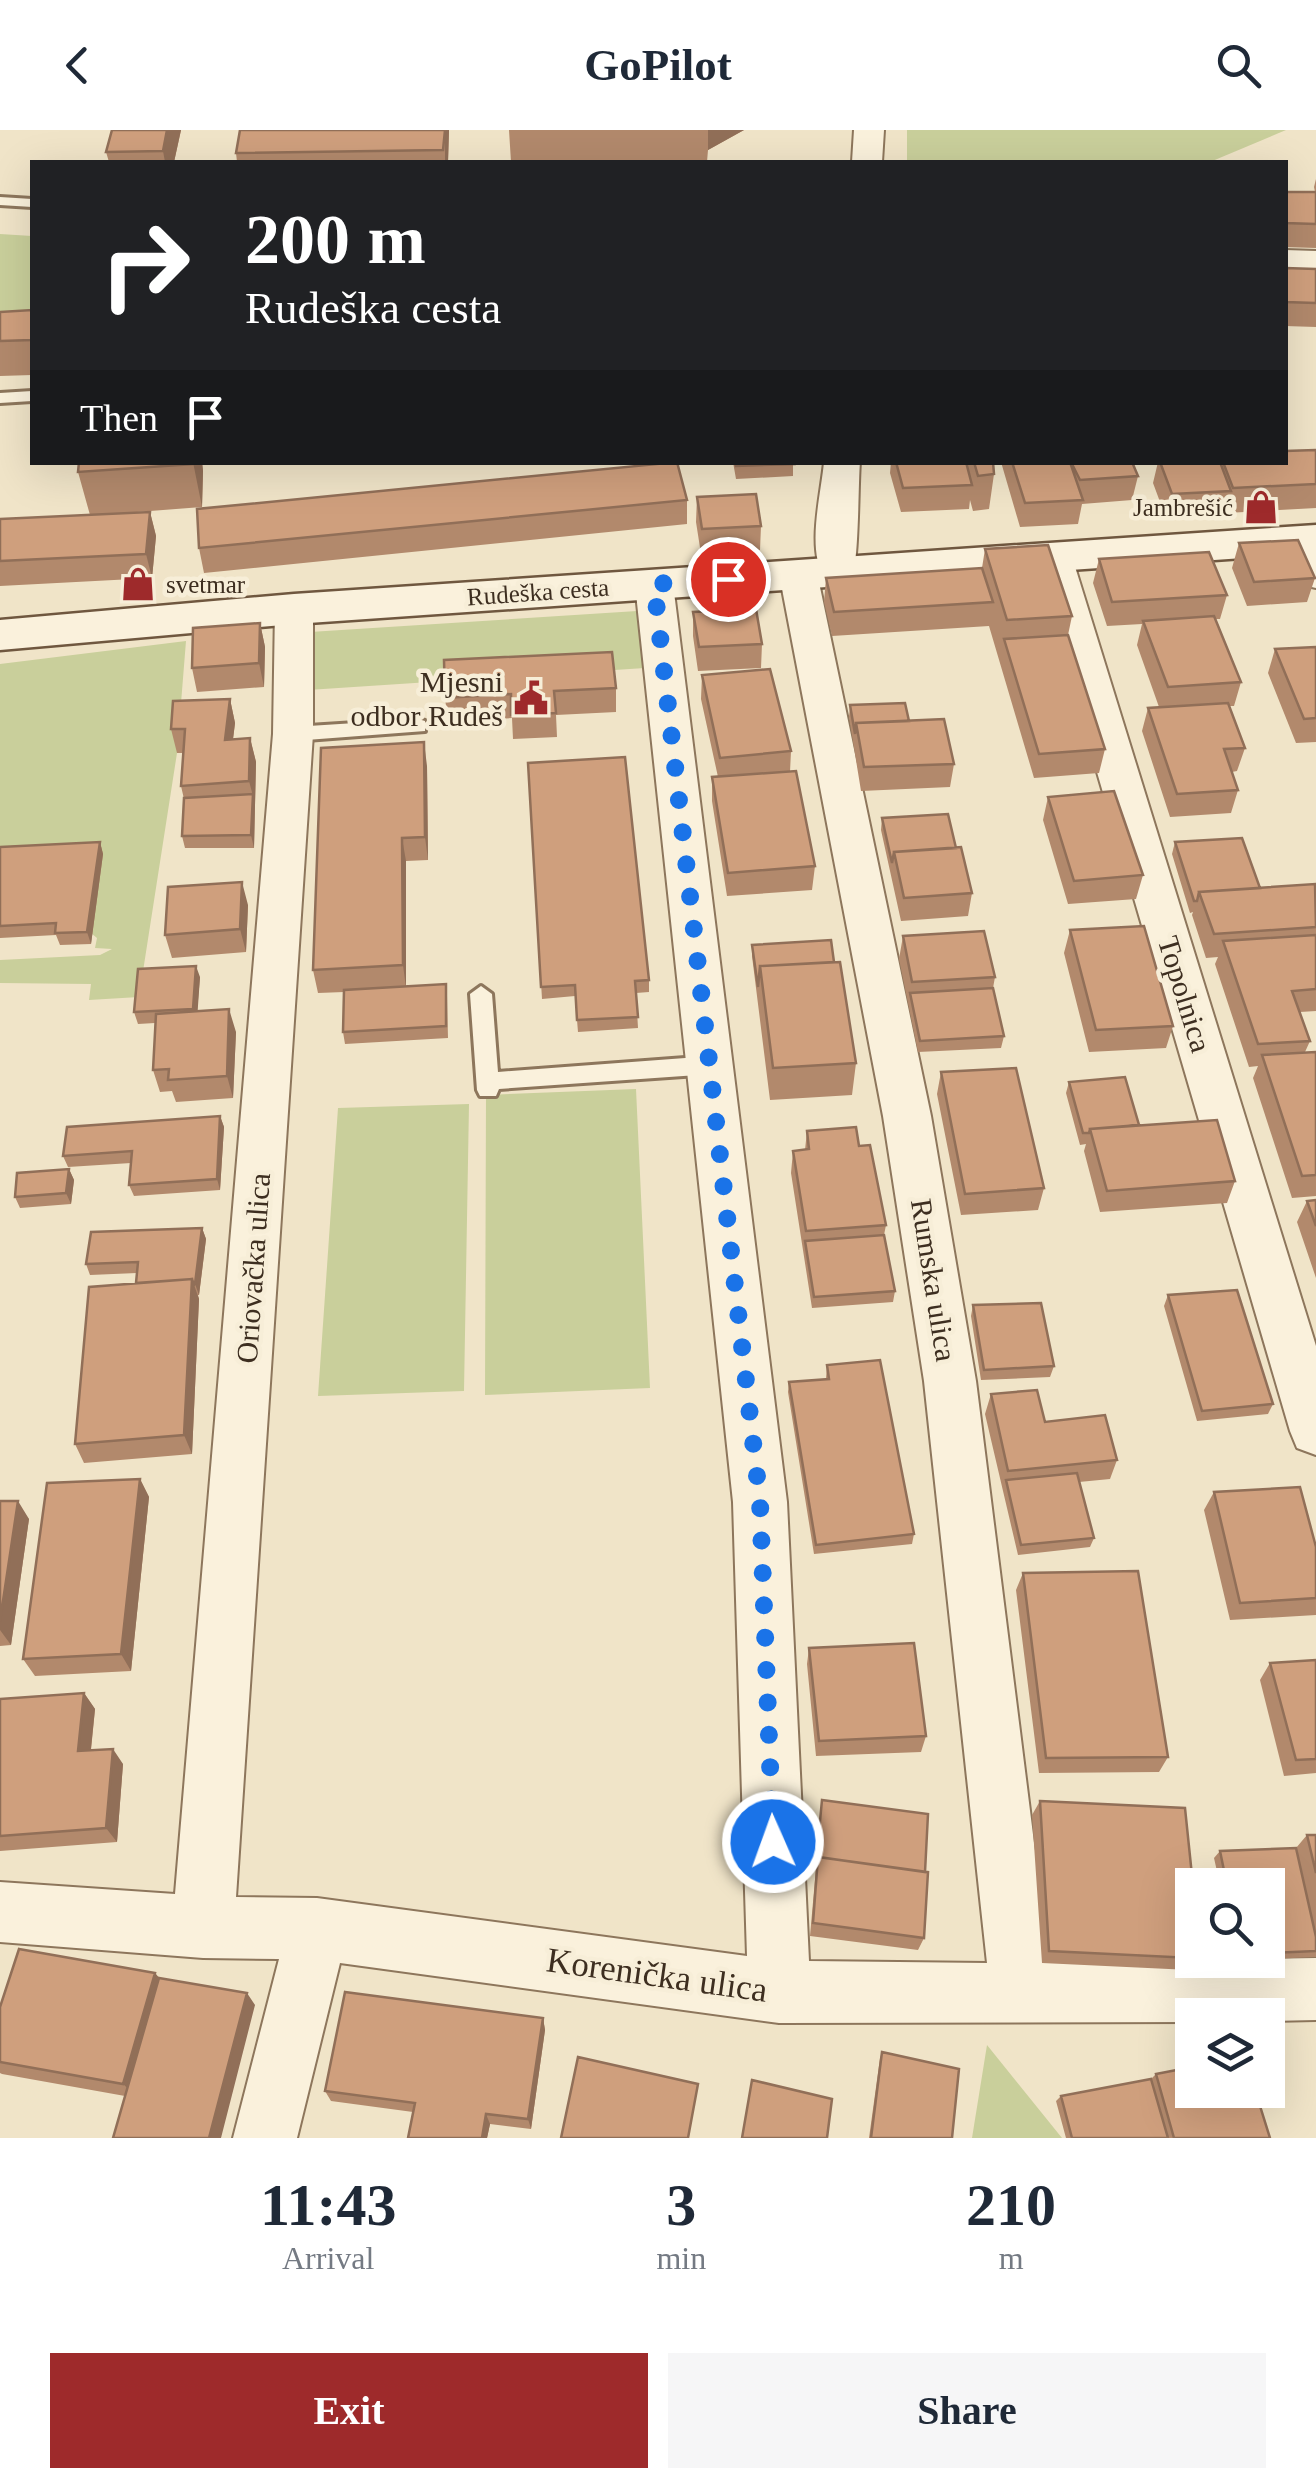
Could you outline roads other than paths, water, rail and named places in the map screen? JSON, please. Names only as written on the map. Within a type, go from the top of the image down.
[{"type":"street","points":[[867,160],[869,130]]},
{"type":"street","points":[[1288,260],[1316,261]]},
{"type":"street","name":"Rumska ulica","points":[[842,465],[836,539],[818,572],[944,1343],[1022,1994]]},
{"type":"street","name":"Rudeška cesta","points":[[0,635],[294,609],[818,572],[1054,557],[1310,551]]},
{"type":"street","name":"Topolnica","points":[[1054,557],[1316,1431]]},
{"type":"street","points":[[654,584],[760,1502],[779,1992]]},
{"type":"street","name":"Oriovačka ulica","points":[[204,1927],[292,734],[294,609]]},
{"type":"street","name":"Korenička ulica","points":[[0,1912],[204,1927],[317,1928],[779,1992],[1022,1994],[1316,1989]]},
{"type":"street","points":[[265,2138],[317,1928]]},
{"type":"lane","points":[[0,201],[30,203]]},
{"type":"lane","points":[[0,398],[30,396]]},
{"type":"lane","points":[[292,734],[418,726]]},
{"type":"lane","points":[[481,994],[488,1085],[712,1065]]},
{"type":"place","name":"Jambrešić","points":[[1261,507]]},
{"type":"place","name":"svetmar","points":[[138,584]]},
{"type":"place","name":"Mjesni odbor Rudeš","points":[[531,698]]}]
